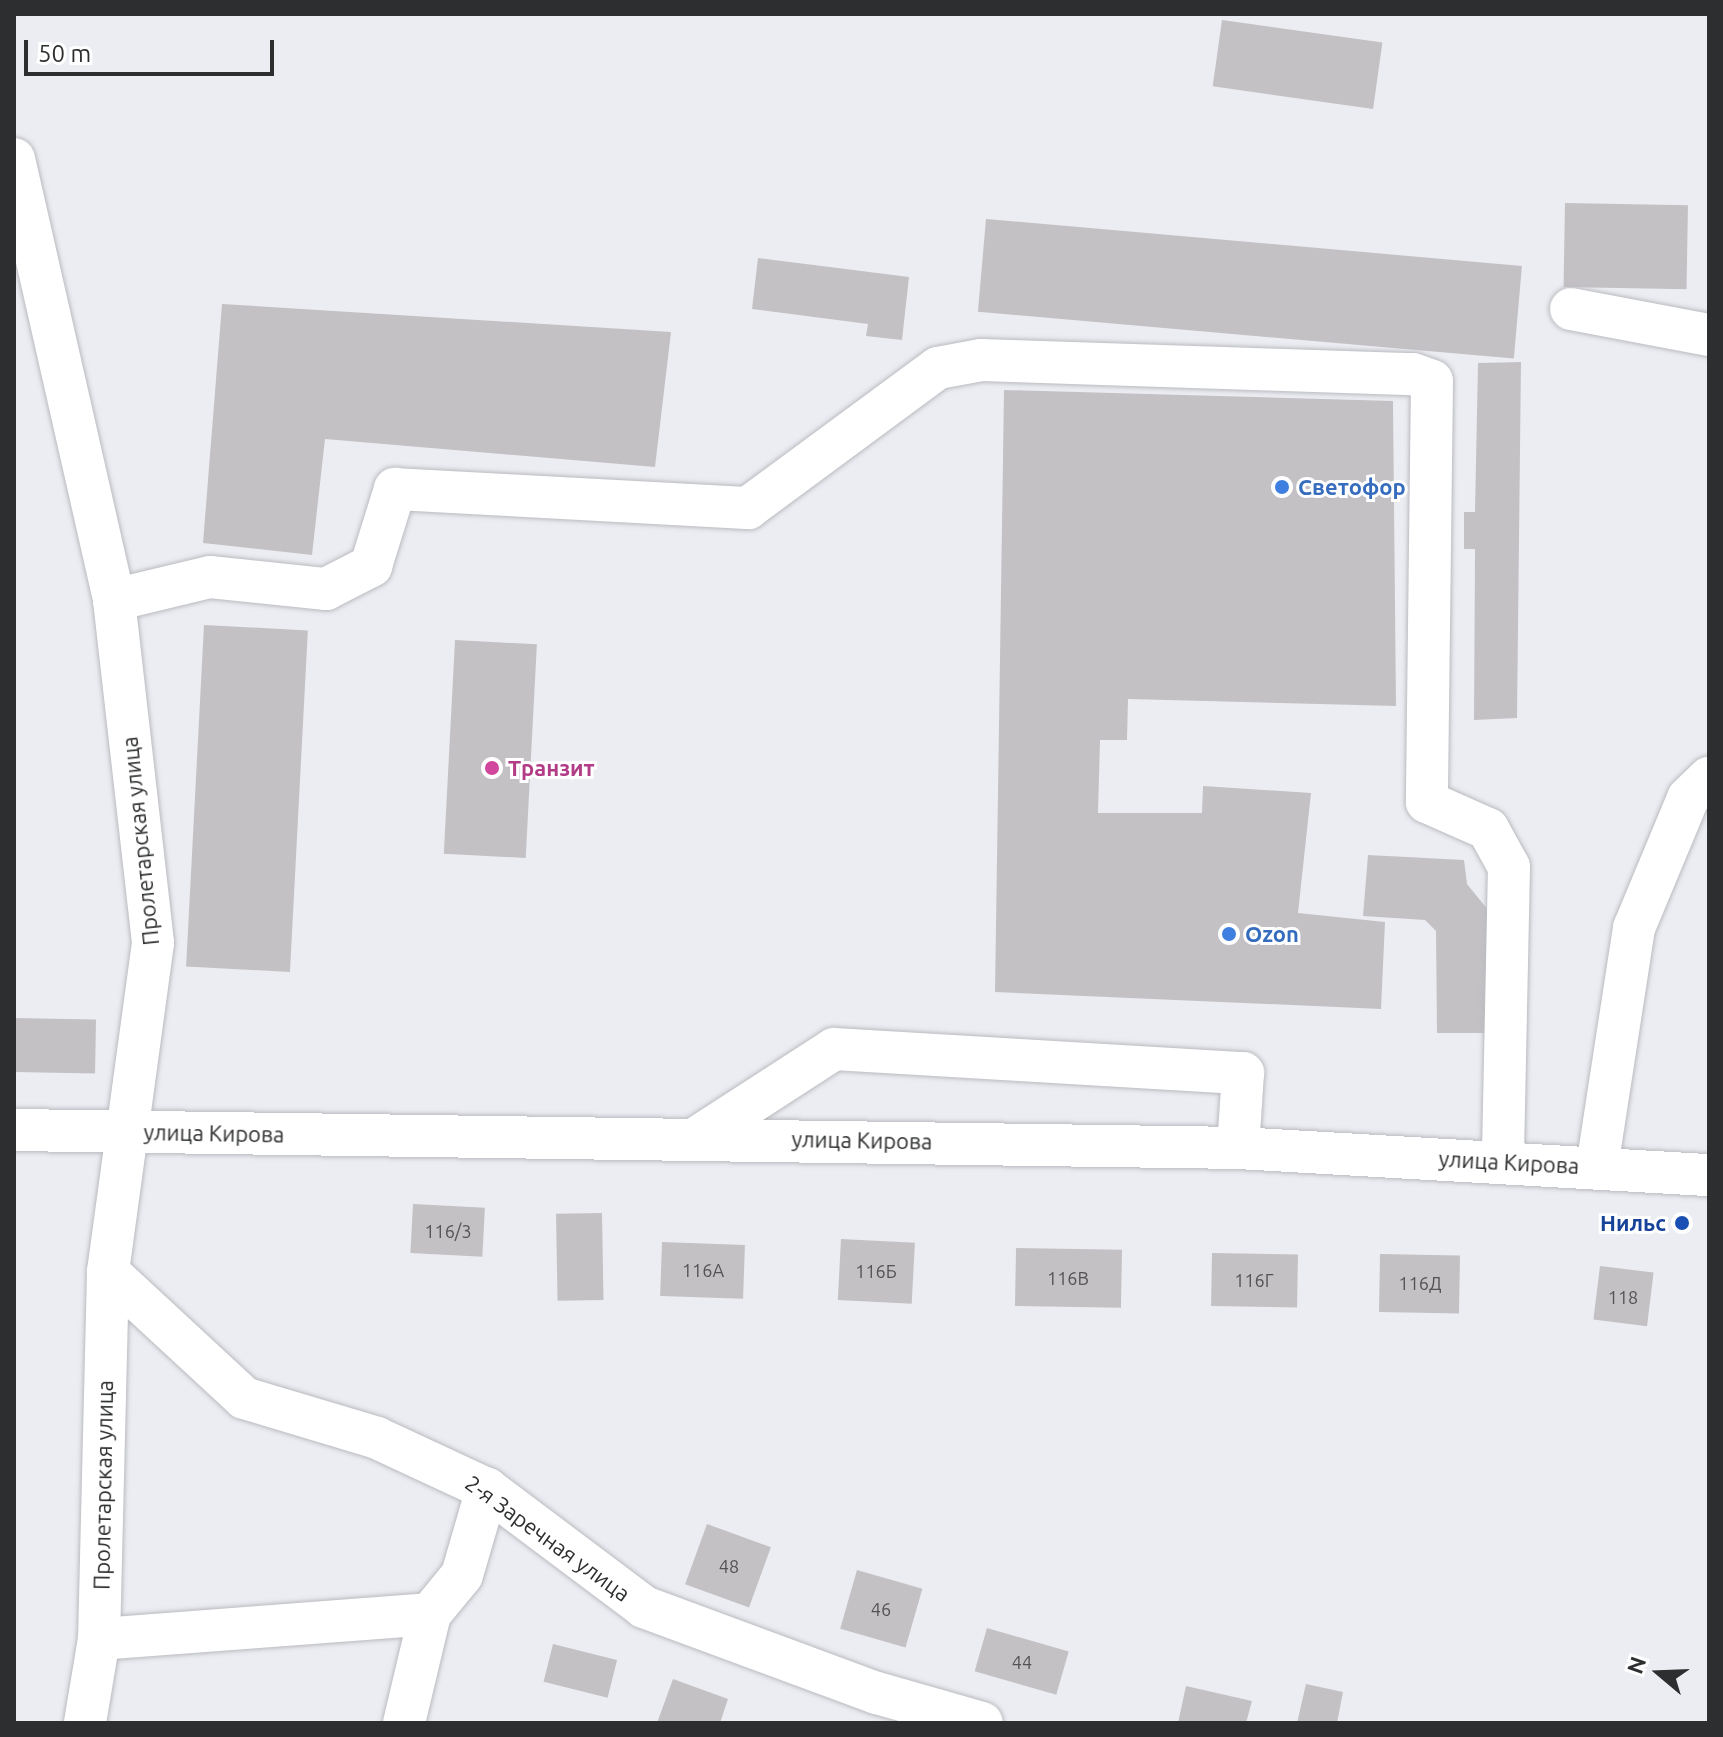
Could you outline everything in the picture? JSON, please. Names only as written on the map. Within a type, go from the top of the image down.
[{"type":"street","name":"Пролетарская улица","points":[[14,159],[114,600],[153,943],[108,1272],[99,1639],[85,1723]]},
{"type":"street","points":[[1571,309],[1709,335]]},
{"type":"street","points":[[114,600],[210,577],[326,589],[371,566],[395,489],[748,508],[938,368],[981,360],[1413,374],[1432,381],[1427,802],[1488,829],[1509,867],[1503,1160]]},
{"type":"street","points":[[1597,1167],[1634,928],[1688,798],[1709,778]]},
{"type":"street","points":[[698,1137],[834,1049],[1243,1073],[1238,1148]]},
{"type":"street","name":"улица Кирова","points":[[14,1130],[698,1137],[1238,1148],[1503,1160],[1709,1175]]},
{"type":"street","name":"2-я Заречная улица","points":[[108,1272],[244,1398],[377,1438],[487,1489],[644,1607],[680,1625],[982,1723]]},
{"type":"street","points":[[404,1723],[430,1614],[462,1575],[487,1489]]},
{"type":"street","points":[[99,1639],[430,1614]]},
{"type":"building","points":[[1222,20],[1382,43],[1373,109],[1213,86]]},
{"type":"building","points":[[1565,203],[1688,205],[1687,289],[1564,287]]},
{"type":"building","points":[[986,219],[1522,266],[1514,359],[978,312]]},
{"type":"building","points":[[758,258],[909,277],[902,340],[866,336],[868,324],[752,309]]},
{"type":"building","points":[[222,304],[671,332],[655,467],[325,439],[312,555],[203,543]]},
{"type":"building","points":[[1521,362],[1517,718],[1474,720],[1475,549],[1464,549],[1464,512],[1475,512],[1478,363]]},
{"type":"building","points":[[1004,390],[1393,401],[1396,706],[1128,699],[1127,740],[1100,740],[1098,813],[1202,813],[1203,786],[1311,793],[1298,913],[1385,922],[1381,1009],[995,992]]},
{"type":"building","points":[[204,625],[308,630],[290,972],[186,967]]},
{"type":"building","points":[[455,640],[537,644],[526,858],[444,854]]},
{"type":"building","points":[[1368,855],[1464,860],[1467,884],[1497,921],[1492,1033],[1437,1033],[1436,931],[1425,920],[1363,916]]},
{"type":"building","points":[[14,1018],[96,1019],[95,1073],[14,1072]]},
{"type":"building","points":[[413,1204],[485,1208],[482,1257],[410,1253]]},
{"type":"building","points":[[602,1213],[604,1300],[558,1301],[556,1214]]},
{"type":"building","points":[[841,1239],[915,1243],[912,1304],[838,1300]]},
{"type":"building","points":[[662,1242],[745,1245],[743,1299],[660,1296]]},
{"type":"building","points":[[1016,1248],[1122,1250],[1121,1308],[1015,1306]]},
{"type":"building","points":[[1212,1253],[1298,1255],[1297,1307],[1211,1306]]},
{"type":"building","points":[[1380,1254],[1460,1255],[1459,1313],[1379,1312]]},
{"type":"building","points":[[1600,1266],[1654,1273],[1647,1326],[1593,1320]]},
{"type":"building","points":[[707,1524],[771,1547],[749,1607],[685,1584]]},
{"type":"building","points":[[857,1570],[922,1589],[906,1647],[840,1629]]},
{"type":"building","points":[[987,1628],[1069,1651],[1056,1695],[975,1671]]},
{"type":"building","points":[[553,1644],[617,1660],[608,1698],[544,1682]]},
{"type":"building","points":[[673,1679],[728,1699],[720,1723],[657,1723]]},
{"type":"building","points":[[1306,1684],[1343,1692],[1337,1723],[1297,1723]]},
{"type":"building","points":[[1186,1686],[1252,1701],[1246,1723],[1178,1723]]},
{"type":"place","name":"Светофор","points":[[1282,487]]},
{"type":"place","name":"Транзит","points":[[492,768]]},
{"type":"place","name":"Ozon","points":[[1229,934]]},
{"type":"place","name":"Нильс","points":[[1682,1223]]}]
